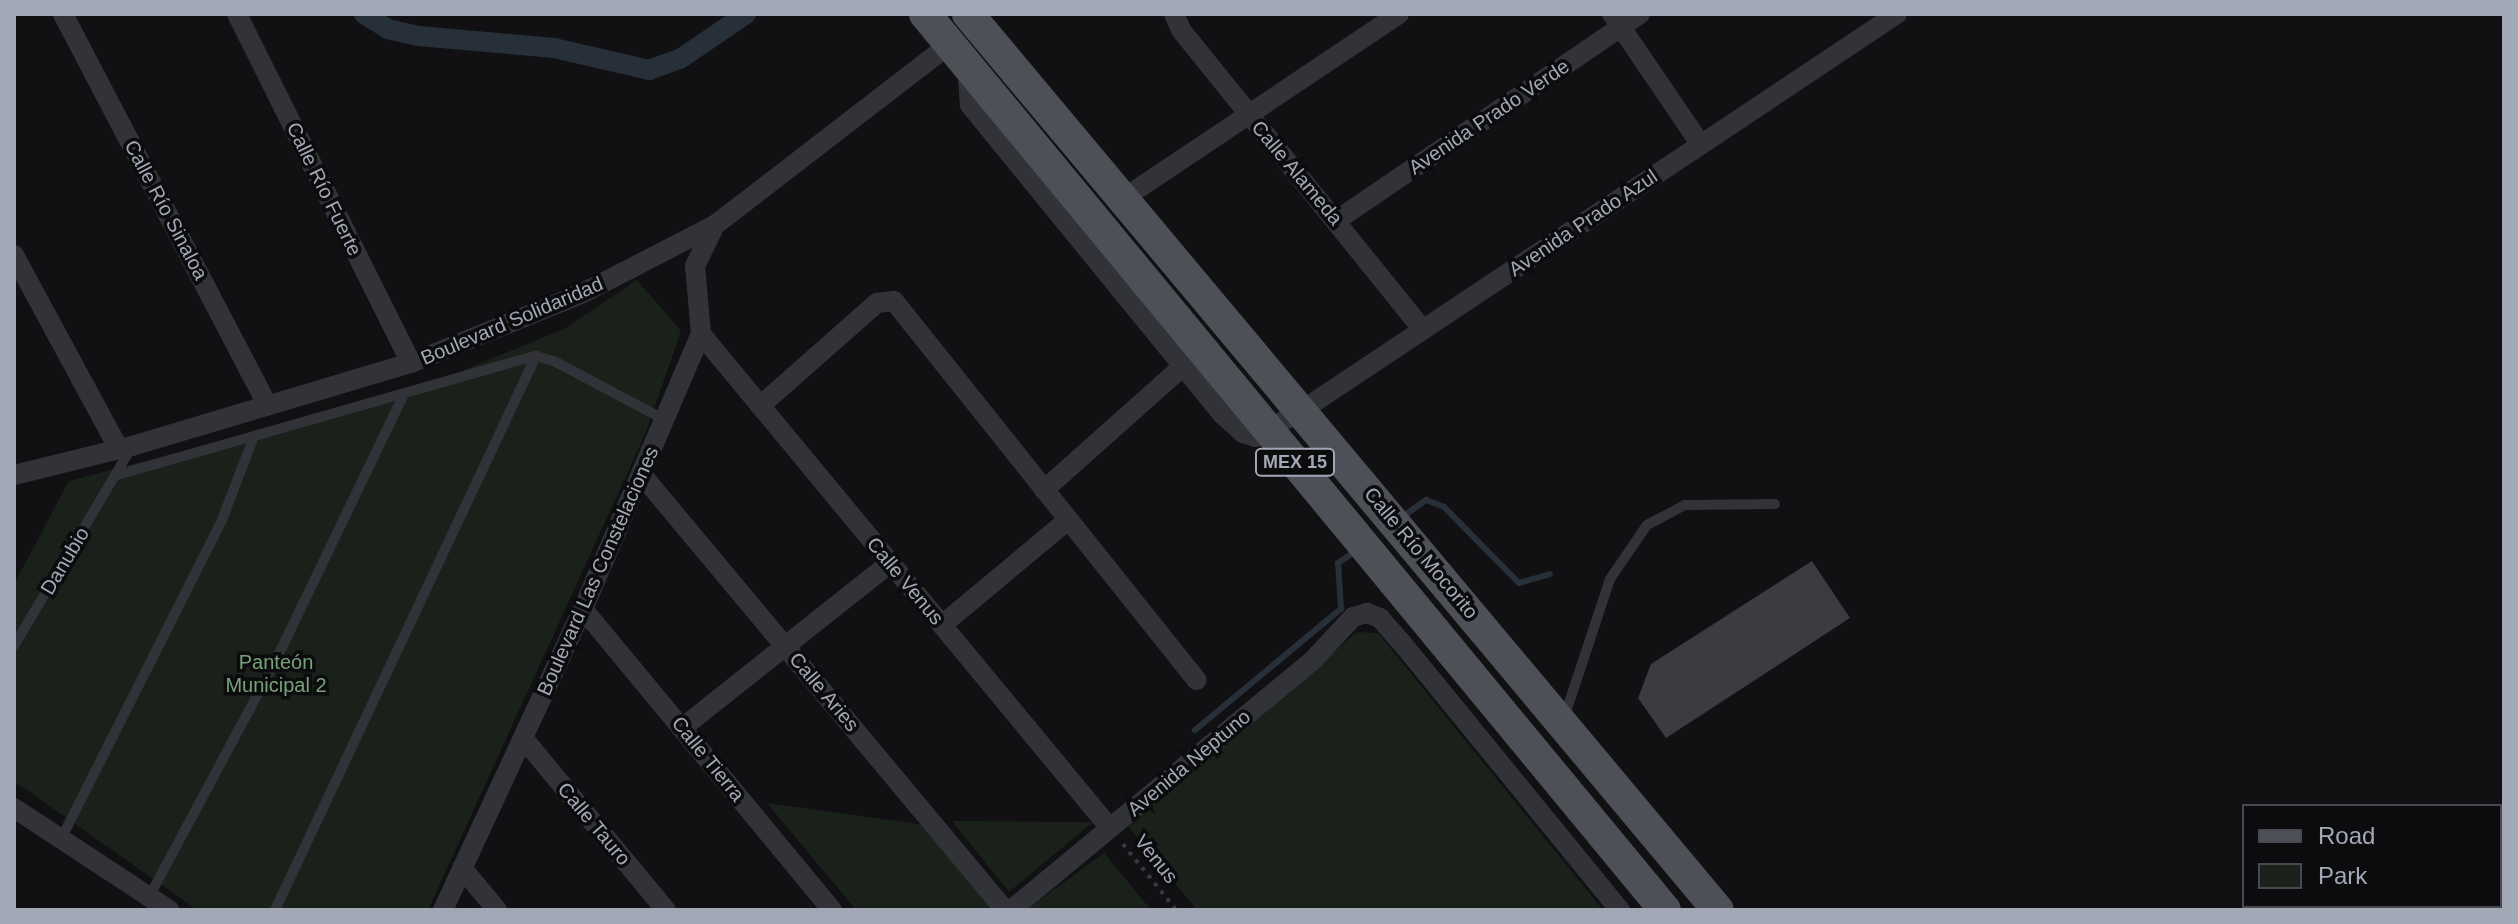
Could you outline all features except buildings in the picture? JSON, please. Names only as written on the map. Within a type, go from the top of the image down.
[{"type":"main road","name":"Calle Río Mocorito","points":[[925,14],[1665,910]]},
{"type":"main road","name":"Calle Río Mocorito","points":[[975,16],[1718,910]]},
{"type":"street","name":"Calle Río Sinaloa","points":[[63,14],[268,406]]},
{"type":"street","name":"Calle Río Fuerte","points":[[237,14],[411,363]]},
{"type":"street","name":"Calle Alameda","points":[[1174,14],[1181,30],[1423,330]]},
{"type":"street","points":[[1124,198],[1399,14]]},
{"type":"street","name":"Avenida Prado Verde","points":[[1337,220],[1617,20],[1640,14]]},
{"type":"street","name":"Avenida Prado Azul","points":[[1270,431],[1897,14]]},
{"type":"street","points":[[1617,20],[1701,145]]},
{"type":"street","name":"Boulevard Solidaridad","points":[[14,475],[126,448],[411,363],[583,293],[715,225],[959,54]]},
{"type":"street","points":[[959,54],[970,105],[1183,366],[1243,433],[1255,437],[1270,431]]},
{"type":"street","name":"Boulevard Las Constelaciones","points":[[443,910],[583,609],[701,334],[695,266],[715,225]]},
{"type":"street","points":[[14,255],[126,448]]},
{"type":"street","points":[[760,406],[877,303],[890,300],[1197,680]]},
{"type":"street","name":"Calle Venus","points":[[701,334],[1110,828]]},
{"type":"street","points":[[1044,490],[1183,366]]},
{"type":"street","name":"Calle Aries","points":[[642,475],[1008,910]]},
{"type":"street","points":[[942,625],[1068,520]]},
{"type":"street","points":[[682,728],[783,643],[890,563]]},
{"type":"street","name":"Calle Tierra","points":[[583,609],[832,910]]},
{"type":"street","name":"Avenida Neptuno","points":[[1008,910],[1110,828],[1363,613],[1377,616],[1402,643],[1620,910]]},
{"type":"street","name":"Calle Tauro","points":[[523,738],[666,910]]},
{"type":"street","points":[[14,808],[169,910]]},
{"type":"street","points":[[462,868],[497,910]]},
{"type":"lane","points":[[117,475],[253,439],[536,356],[554,361],[665,420]]},
{"type":"lane","points":[[275,910],[536,356]]},
{"type":"lane","points":[[149,897],[275,662],[403,396]]},
{"type":"lane","points":[[61,839],[222,520],[253,439]]},
{"type":"lane","name":"Danubio","points":[[14,646],[117,475],[126,448]]},
{"type":"lane","points":[[1562,724],[1610,579],[1647,525],[1685,505],[1775,504]]},
{"type":"path","name":"Venus","points":[[1110,828],[1176,910]]},
{"type":"green space","name":"Panteón Municipal 2","points":[[637,280],[681,331],[646,432],[428,910],[197,910],[14,781],[14,584],[69,481],[415,390],[564,329]]},
{"type":"green space","points":[[1357,632],[1378,633],[1603,910],[1197,910],[1128,826]]},
{"type":"green space","points":[[767,803],[926,825],[993,906],[988,910],[856,910]]},
{"type":"green space","points":[[952,821],[1093,822],[1009,892]]},
{"type":"green space","points":[[1104,853],[1151,910],[1026,910]]},
{"type":"waterway","points":[[364,14],[388,29],[418,36],[554,48],[649,70],[680,59],[746,14]]},
{"type":"waterway","points":[[1401,518],[1426,500],[1444,507],[1519,583],[1550,574]]},
{"type":"waterway","points":[[1195,730],[1341,609],[1338,563],[1357,550]]}]
